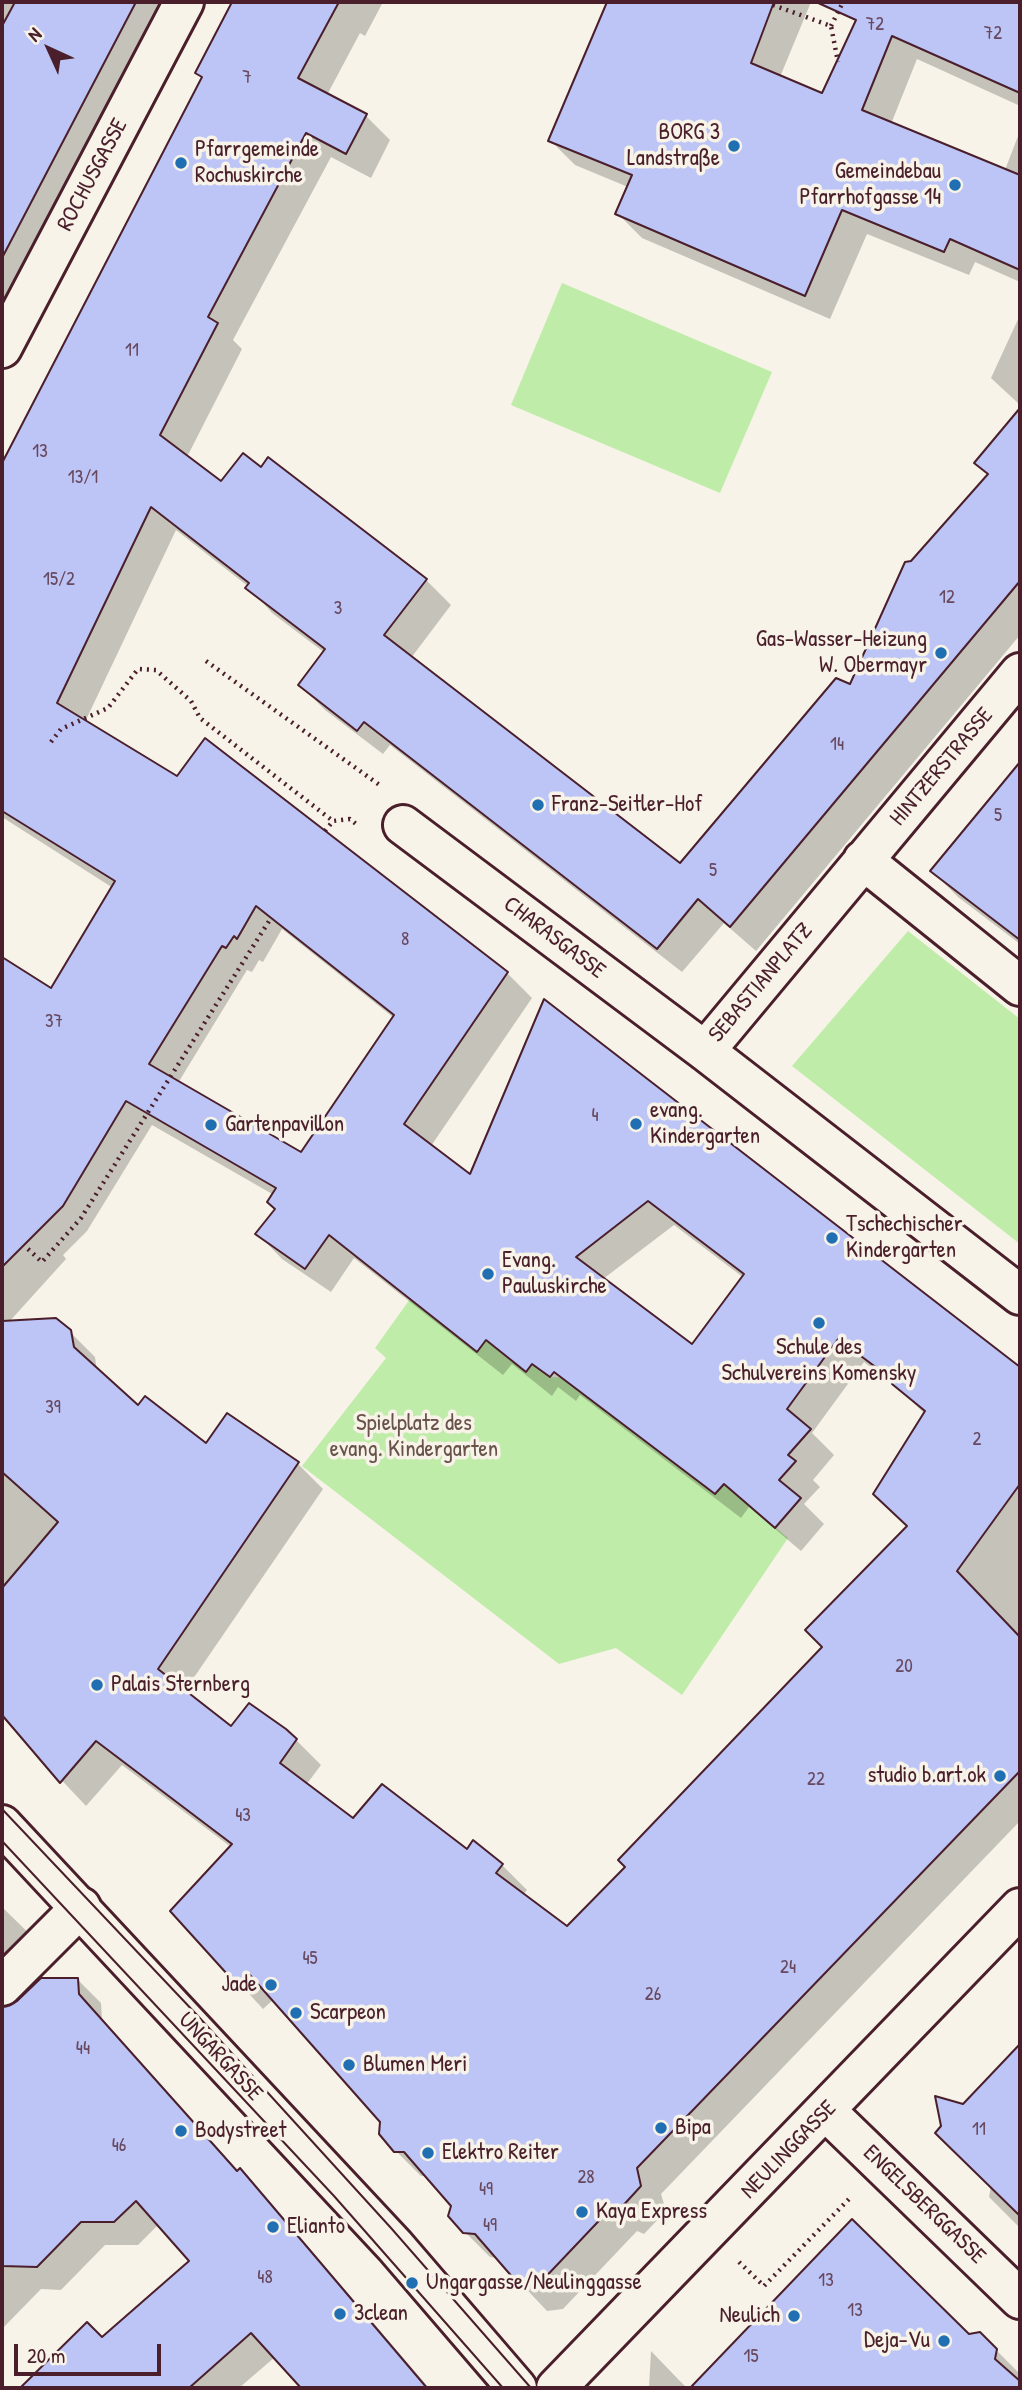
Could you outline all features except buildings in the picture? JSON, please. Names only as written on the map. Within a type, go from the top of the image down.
[{"type":"street","name":"ROCHUSGASSE","points":[[2,348],[184,2]]},
{"type":"street","name":"HINTZERSTRASSE","points":[[863,860],[1020,673]]},
{"type":"street","name":"CHARASGASSE","points":[[403,825],[705,1051]]},
{"type":"street","points":[[863,860],[1020,986]]},
{"type":"street","name":"SEBASTIANPLATZ","points":[[863,860],[705,1051],[1020,1295]]},
{"type":"street","name":"UNGARGASSE","points":[[2,1825],[395,2246],[517,2388]]},
{"type":"street","points":[[2,1986],[81,1907]]},
{"type":"street","name":"NEULINGGASSE","points":[[556,2388],[827,2112],[1020,1909]]},
{"type":"street","name":"ENGELSBERGGASSE","points":[[827,2112],[1020,2299]]},
{"type":"path","points":[[838,62],[831,26],[843,2]]},
{"type":"path","points":[[773,5],[831,26]]},
{"type":"path","points":[[206,661],[382,786]]},
{"type":"path","points":[[51,742],[61,729],[108,708],[138,669],[156,670],[191,701],[200,718],[333,821],[349,820],[356,824]]},
{"type":"path","points":[[325,831],[333,821]]},
{"type":"path","points":[[28,1249],[42,1262],[81,1218],[271,918]]},
{"type":"path","points":[[731,2255],[764,2287],[856,2192]]},
{"type":"green space","points":[[562,283],[772,372],[720,493],[511,405]]},
{"type":"green space","points":[[908,931],[1020,1019],[1020,1244],[792,1066]]},
{"type":"green space","name":"Spielplatz des evang. Kindergarten","points":[[410,1299],[477,1351],[486,1340],[526,1372],[532,1364],[550,1377],[612,1379],[595,1403],[715,1494],[724,1484],[788,1538],[682,1695],[616,1648],[559,1664],[302,1466],[386,1358],[375,1348]]},
{"type":"tram line","points":[[2,1809],[197,2015],[391,2228],[531,2388]]},
{"type":"tram line","points":[[2,1841],[334,2196],[503,2388]]},
{"type":"place","name":"BORG 3 Landstraße","points":[[734,146]]},
{"type":"place","name":"Pfarrgemeinde Rochuskirche","points":[[181,163]]},
{"type":"place","name":"Gemeindebau Pfarrhofgasse 14","points":[[955,185]]},
{"type":"place","name":"Gas-Wasser-Heizung W. Obermayr","points":[[941,653]]},
{"type":"place","name":"Franz-Seitler-Hof","points":[[538,805]]},
{"type":"place","name":"evang. Kindergarten","points":[[636,1124]]},
{"type":"place","name":"Gartenpavillon","points":[[211,1125]]},
{"type":"place","name":"Tschechischer Kindergarten","points":[[832,1238]]},
{"type":"place","name":"Evang. Pauluskirche","points":[[488,1274]]},
{"type":"place","name":"Schule des Schulvereins Komensky","points":[[819,1323]]},
{"type":"place","name":"Palais Sternberg","points":[[97,1685]]},
{"type":"place","name":"studio b.art.ok","points":[[1000,1776]]},
{"type":"place","name":"Jade","points":[[271,1985]]},
{"type":"place","name":"Scarpeon","points":[[296,2013]]},
{"type":"place","name":"Blumen Meri","points":[[349,2065]]},
{"type":"place","name":"Bipa","points":[[661,2128]]},
{"type":"place","name":"Bodystreet","points":[[181,2131]]},
{"type":"place","name":"Elektro Reiter","points":[[428,2153]]},
{"type":"place","name":"Kaya Express","points":[[582,2212]]},
{"type":"place","name":"Elianto","points":[[273,2227]]},
{"type":"place","name":"Ungargasse/Neulinggasse","points":[[412,2283]]},
{"type":"place","name":"3clean","points":[[340,2314]]},
{"type":"place","name":"Neulich","points":[[794,2316]]},
{"type":"place","name":"Deja-Vu","points":[[944,2341]]}]
